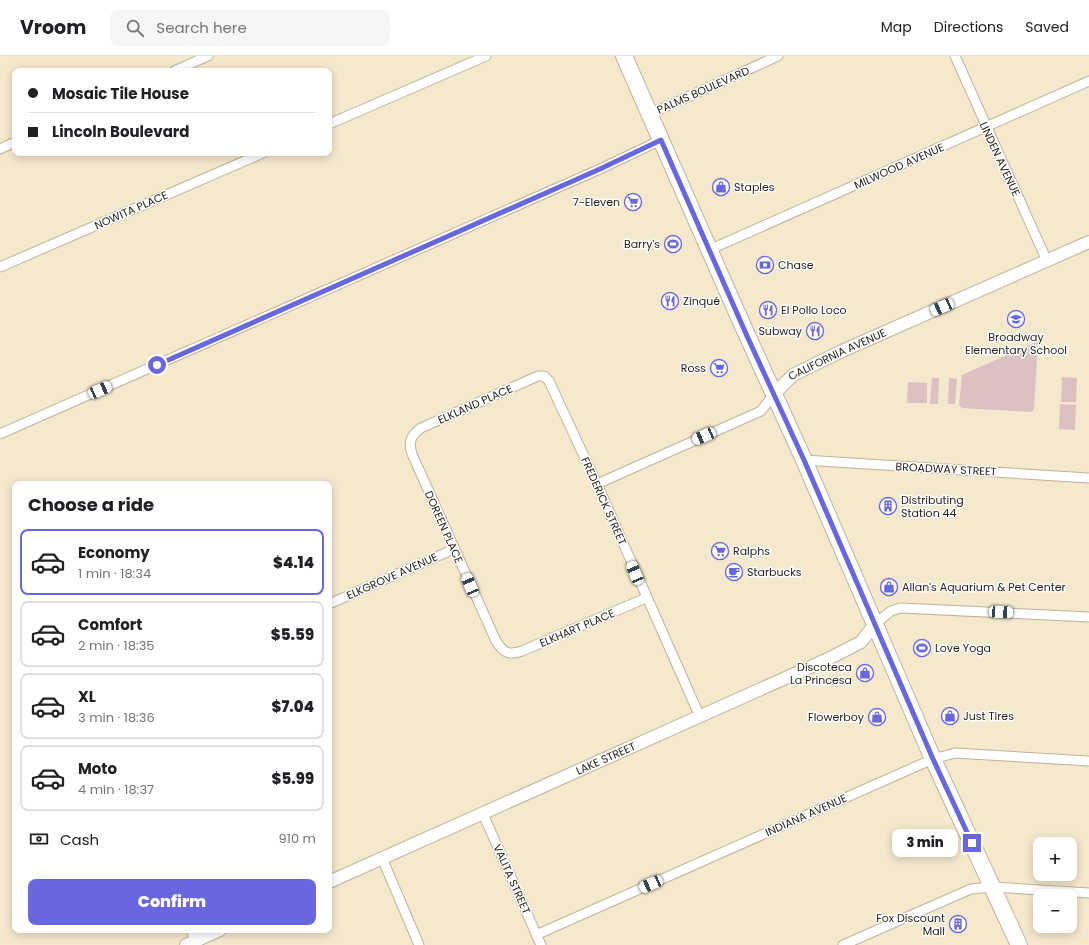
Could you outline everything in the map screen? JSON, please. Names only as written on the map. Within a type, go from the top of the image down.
[{"type":"highway","points":[[624,56],[773,395],[804,460],[933,759],[1019,945]]},
{"type":"street","points":[[181,68],[208,56]]},
{"type":"street","points":[[332,123],[486,56]]},
{"type":"street","name":"PALMS BOULEVARD","points":[[650,114],[778,56]]},
{"type":"street","name":"LINDEN AVENUE","points":[[955,56],[1047,261]]},
{"type":"street","name":"MILWOOD AVENUE","points":[[709,250],[1089,81]]},
{"type":"street","points":[[0,434],[600,169],[661,140]]},
{"type":"street","points":[[0,149],[12,143]]},
{"type":"street","name":"NOWITA PLACE","points":[[0,267],[256,156]]},
{"type":"street","name":"CALIFORNIA AVENUE","points":[[597,484],[760,411],[773,395],[793,375],[836,354],[1089,242]]},
{"type":"street","name":"ELKLAND PLACE","points":[[410,440],[414,433],[422,428],[538,376],[544,376]]},
{"type":"street","name":"FREDERICK STREET","points":[[544,376],[550,381],[700,717]]},
{"type":"street","name":"DOREEN PLACE","points":[[410,440],[412,454],[454,549],[496,641],[507,653]]},
{"type":"street","name":"BROADWAY STREET","points":[[804,460],[1089,478]]},
{"type":"street","name":"ELKGROVE AVENUE","points":[[332,603],[454,549]]},
{"type":"street","name":"ELKHART PLACE","points":[[507,653],[514,654],[542,643],[646,598]]},
{"type":"street","points":[[875,624],[891,611],[900,608],[1089,617]]},
{"type":"street","name":"LAKE STREET","points":[[332,881],[700,717],[861,642],[875,624]]},
{"type":"street","name":"INDIANA AVENUE","points":[[536,935],[933,759],[955,753],[1089,761]]},
{"type":"street","name":"VALITA STREET","points":[[483,814],[541,945]]},
{"type":"street","points":[[382,858],[419,945]]},
{"type":"street","points":[[843,945],[971,888],[992,887],[1089,893]]},
{"type":"street","points":[[192,940],[212,933]]},
{"type":"shaded area","points":[[1038,341],[1034,409],[1031,412],[962,408],[959,405],[962,375]]},
{"type":"shaded area","points":[[1062,377],[1077,378],[1076,402],[1061,402]]},
{"type":"shaded area","points":[[932,378],[939,378],[938,404],[930,404]]},
{"type":"shaded area","points":[[949,378],[957,379],[955,404],[948,404]]},
{"type":"shaded area","points":[[908,382],[927,383],[927,403],[907,403]]},
{"type":"shaded area","points":[[1060,404],[1076,405],[1075,430],[1059,429]]},
{"type":"place","name":"Staples","points":[[721,187]]},
{"type":"place","name":"7-Eleven","points":[[633,202]]},
{"type":"place","name":"Barry's","points":[[673,244]]},
{"type":"place","name":"Chase","points":[[765,265]]},
{"type":"place","name":"Zinqué","points":[[670,301]]},
{"type":"place","name":"El Pollo Loco","points":[[768,310]]},
{"type":"place","name":"Broadway Elementary School","points":[[1016,319]]},
{"type":"place","name":"Subway","points":[[815,331]]},
{"type":"place","name":"Ross","points":[[719,368]]},
{"type":"place","name":"Distributing Station 44","points":[[888,506]]},
{"type":"place","name":"Ralphs","points":[[720,551]]},
{"type":"place","name":"Starbucks","points":[[734,572]]},
{"type":"place","name":"Allan's Aquarium & Pet Center","points":[[889,587]]},
{"type":"place","name":"Love Yoga","points":[[922,648]]},
{"type":"place","name":"Discoteca La Princesa","points":[[865,673]]},
{"type":"place","name":"Just Tires","points":[[950,716]]},
{"type":"place","name":"Flowerboy","points":[[877,717]]},
{"type":"place","name":"Fox Discount Mall","points":[[958,924]]},
{"type":"route","points":[[157,365],[600,169],[661,140],[773,395],[804,460],[933,759],[972,843]]}]
